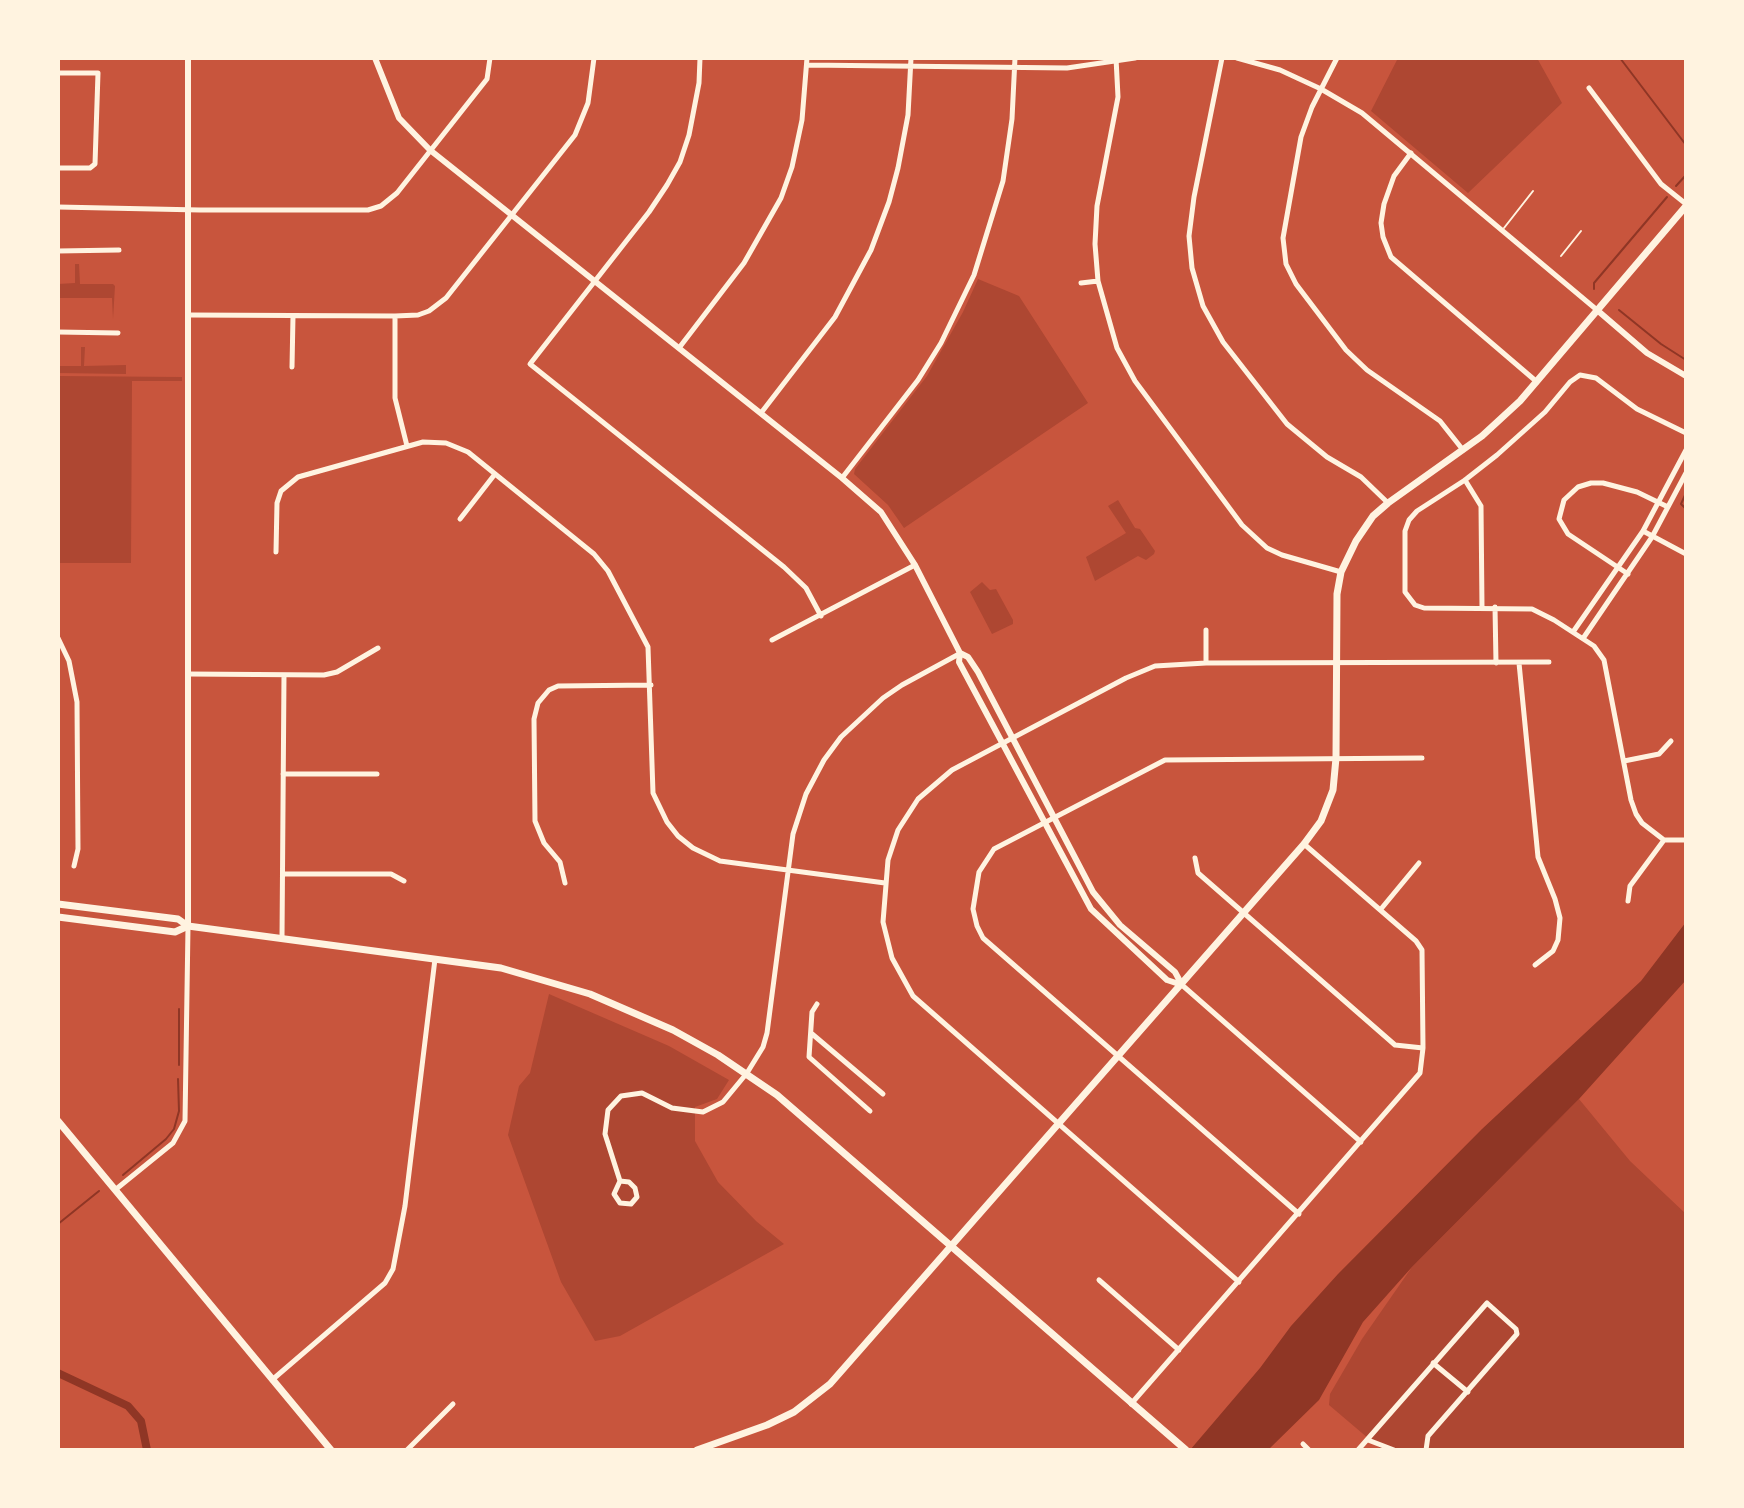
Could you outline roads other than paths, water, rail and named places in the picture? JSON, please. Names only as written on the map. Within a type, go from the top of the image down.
[{"type":"main road","points":[[697,1450],[767,1425],[811,1400],[847,1366],[1304,844],[1333,790],[1337,594],[1341,572],[1364,528],[1388,503],[1502,419],[1537,382],[1686,205]]},
{"type":"main road","points":[[58,904],[178,919],[188,926],[515,971],[590,994],[673,1030],[747,1073],[796,1111],[1186,1450]]},
{"type":"main road","points":[[58,917],[175,932],[188,926]]},
{"type":"main road","points":[[58,1121],[331,1450]]},
{"type":"street","points":[[115,1190],[173,1143],[185,1121],[188,926],[188,58]]},
{"type":"street","points":[[375,58],[399,118],[430,150],[881,512],[915,565],[960,653],[959,662],[1091,909],[1167,980],[1182,985]]},
{"type":"street","points":[[58,207],[368,210],[390,200],[487,79],[490,58]]},
{"type":"street","points":[[189,315],[395,316],[418,315],[438,305],[575,135],[588,103],[594,58]]},
{"type":"street","points":[[700,58],[695,112],[680,162],[649,212],[530,364],[784,567],[806,588],[821,616]]},
{"type":"street","points":[[761,413],[835,317],[871,250],[898,168],[908,115],[911,58]]},
{"type":"street","points":[[842,478],[918,380],[941,343],[974,275],[1003,181],[1012,119],[1015,58]]},
{"type":"street","points":[[679,348],[744,263],[781,198],[800,130],[807,62],[1067,68],[1135,58]]},
{"type":"street","points":[[1222,58],[1189,236],[1192,268],[1203,306],[1223,342],[1287,424],[1327,457],[1361,477],[1388,503]]},
{"type":"street","points":[[1237,58],[1280,70],[1362,113],[1647,353],[1686,376]]},
{"type":"street","points":[[1337,58],[1301,137],[1283,238],[1286,264],[1296,284],[1346,350],[1367,370],[1440,421],[1463,450]]},
{"type":"street","points":[[1117,60],[1118,97],[1095,225],[1098,281],[1111,333],[1124,364],[1242,525],[1267,548],[1341,572]]},
{"type":"street","points":[[58,73],[98,73],[95,164],[90,168],[58,168]]},
{"type":"street","points":[[1589,88],[1661,184],[1686,205]]},
{"type":"street","points":[[1411,153],[1394,176],[1384,204],[1381,223],[1391,257],[1537,382]]},
{"type":"street","points":[[58,251],[119,250]]},
{"type":"street","points":[[1081,283],[1098,281]]},
{"type":"street","points":[[292,367],[293,316]]},
{"type":"street","points":[[395,316],[395,398],[407,446]]},
{"type":"street","points":[[58,332],[118,333]]},
{"type":"street","points":[[1686,433],[1637,409],[1596,378],[1580,375],[1527,430],[1465,480],[1417,511],[1405,531],[1405,592],[1408,600],[1424,608],[1532,609],[1584,637],[1604,660],[1636,814],[1642,823],[1664,840],[1686,840]]},
{"type":"street","points":[[276,552],[277,503],[281,491],[298,477],[423,442],[446,443],[468,452],[602,562],[648,647],[651,778],[658,805],[678,836],[720,861],[885,883]]},
{"type":"street","points":[[1573,632],[1643,531],[1686,450]]},
{"type":"street","points":[[1584,637],[1652,537],[1686,473]]},
{"type":"street","points":[[460,519],[495,474]]},
{"type":"street","points":[[1465,480],[1481,506],[1482,607]]},
{"type":"street","points":[[1628,574],[1568,534],[1559,519],[1564,500],[1578,487],[1603,483],[1637,492],[1668,507]]},
{"type":"street","points":[[1643,531],[1686,554]]},
{"type":"street","points":[[772,640],[915,565]]},
{"type":"street","points":[[1495,607],[1496,663]]},
{"type":"street","points":[[1206,630],[1206,663]]},
{"type":"street","points":[[58,638],[69,661],[77,702],[78,849],[74,866]]},
{"type":"street","points":[[188,674],[324,675],[337,672],[378,648]]},
{"type":"street","points":[[960,653],[973,664],[1104,908],[1175,972],[1182,985],[1361,1142]]},
{"type":"street","points":[[620,1181],[629,1182],[635,1188],[637,1197],[631,1204],[620,1203],[614,1194],[620,1181],[605,1134],[608,1110],[621,1096],[642,1093],[672,1108],[703,1112],[723,1102],[763,1047],[793,834],[806,794],[841,737],[864,714],[902,685],[960,653]]},
{"type":"street","points":[[1239,1282],[913,996],[892,958],[883,922],[888,860],[898,830],[918,799],[952,770],[1143,671],[1170,664],[1549,662]]},
{"type":"street","points":[[1519,663],[1538,857],[1560,918],[1558,940],[1553,951],[1535,965]]},
{"type":"street","points":[[282,938],[284,675]]},
{"type":"street","points":[[565,883],[560,862],[544,843],[535,821],[534,719],[538,703],[549,690],[558,686],[651,685]]},
{"type":"street","points":[[1624,761],[1659,754],[1671,741]]},
{"type":"street","points":[[1299,1214],[983,938],[974,919],[979,872],[988,855],[1165,760],[1422,758]]},
{"type":"street","points":[[283,774],[377,774]]},
{"type":"street","points":[[1628,901],[1630,886],[1664,840]]},
{"type":"street","points":[[1131,1404],[1420,1073],[1423,1048],[1422,950],[1381,909],[1304,844]]},
{"type":"street","points":[[1195,858],[1198,873],[1395,1045],[1423,1048]]},
{"type":"street","points":[[1381,909],[1419,863]]},
{"type":"street","points":[[283,874],[391,874],[404,881]]},
{"type":"street","points":[[271,1380],[385,1283],[393,1269],[402,1227],[435,958]]},
{"type":"street","points":[[817,1004],[812,1012],[809,1057],[870,1111]]},
{"type":"street","points":[[810,1032],[883,1094]]},
{"type":"street","points":[[1099,1280],[1179,1350]]},
{"type":"street","points":[[1358,1450],[1487,1303],[1516,1329],[1517,1334],[1428,1436],[1426,1450]]},
{"type":"street","points":[[1433,1363],[1468,1392]]},
{"type":"street","points":[[407,1450],[453,1404]]},
{"type":"street","points":[[1368,1440],[1394,1450]]},
{"type":"street","points":[[1303,1444],[1309,1450]]},
{"type":"lane","points":[[1502,229],[1533,191]]},
{"type":"lane","points":[[1561,256],[1581,231]]},
{"type":"waterway","points":[[1620,58],[1686,145]]},
{"type":"waterway","points":[[1676,186],[1686,175]]},
{"type":"waterway","points":[[1594,289],[1594,283],[1667,197]]},
{"type":"waterway","points":[[1619,310],[1686,360]]},
{"type":"waterway","points":[[1686,493],[1681,504],[1686,509]]},
{"type":"waterway","points":[[179,1009],[179,1065]]},
{"type":"waterway","points":[[123,1175],[174,1129],[179,1111],[178,1079]]},
{"type":"waterway","points":[[58,1224],[99,1191]]},
{"type":"waterway","points":[[58,1373],[128,1406],[141,1421],[147,1450]]}]
